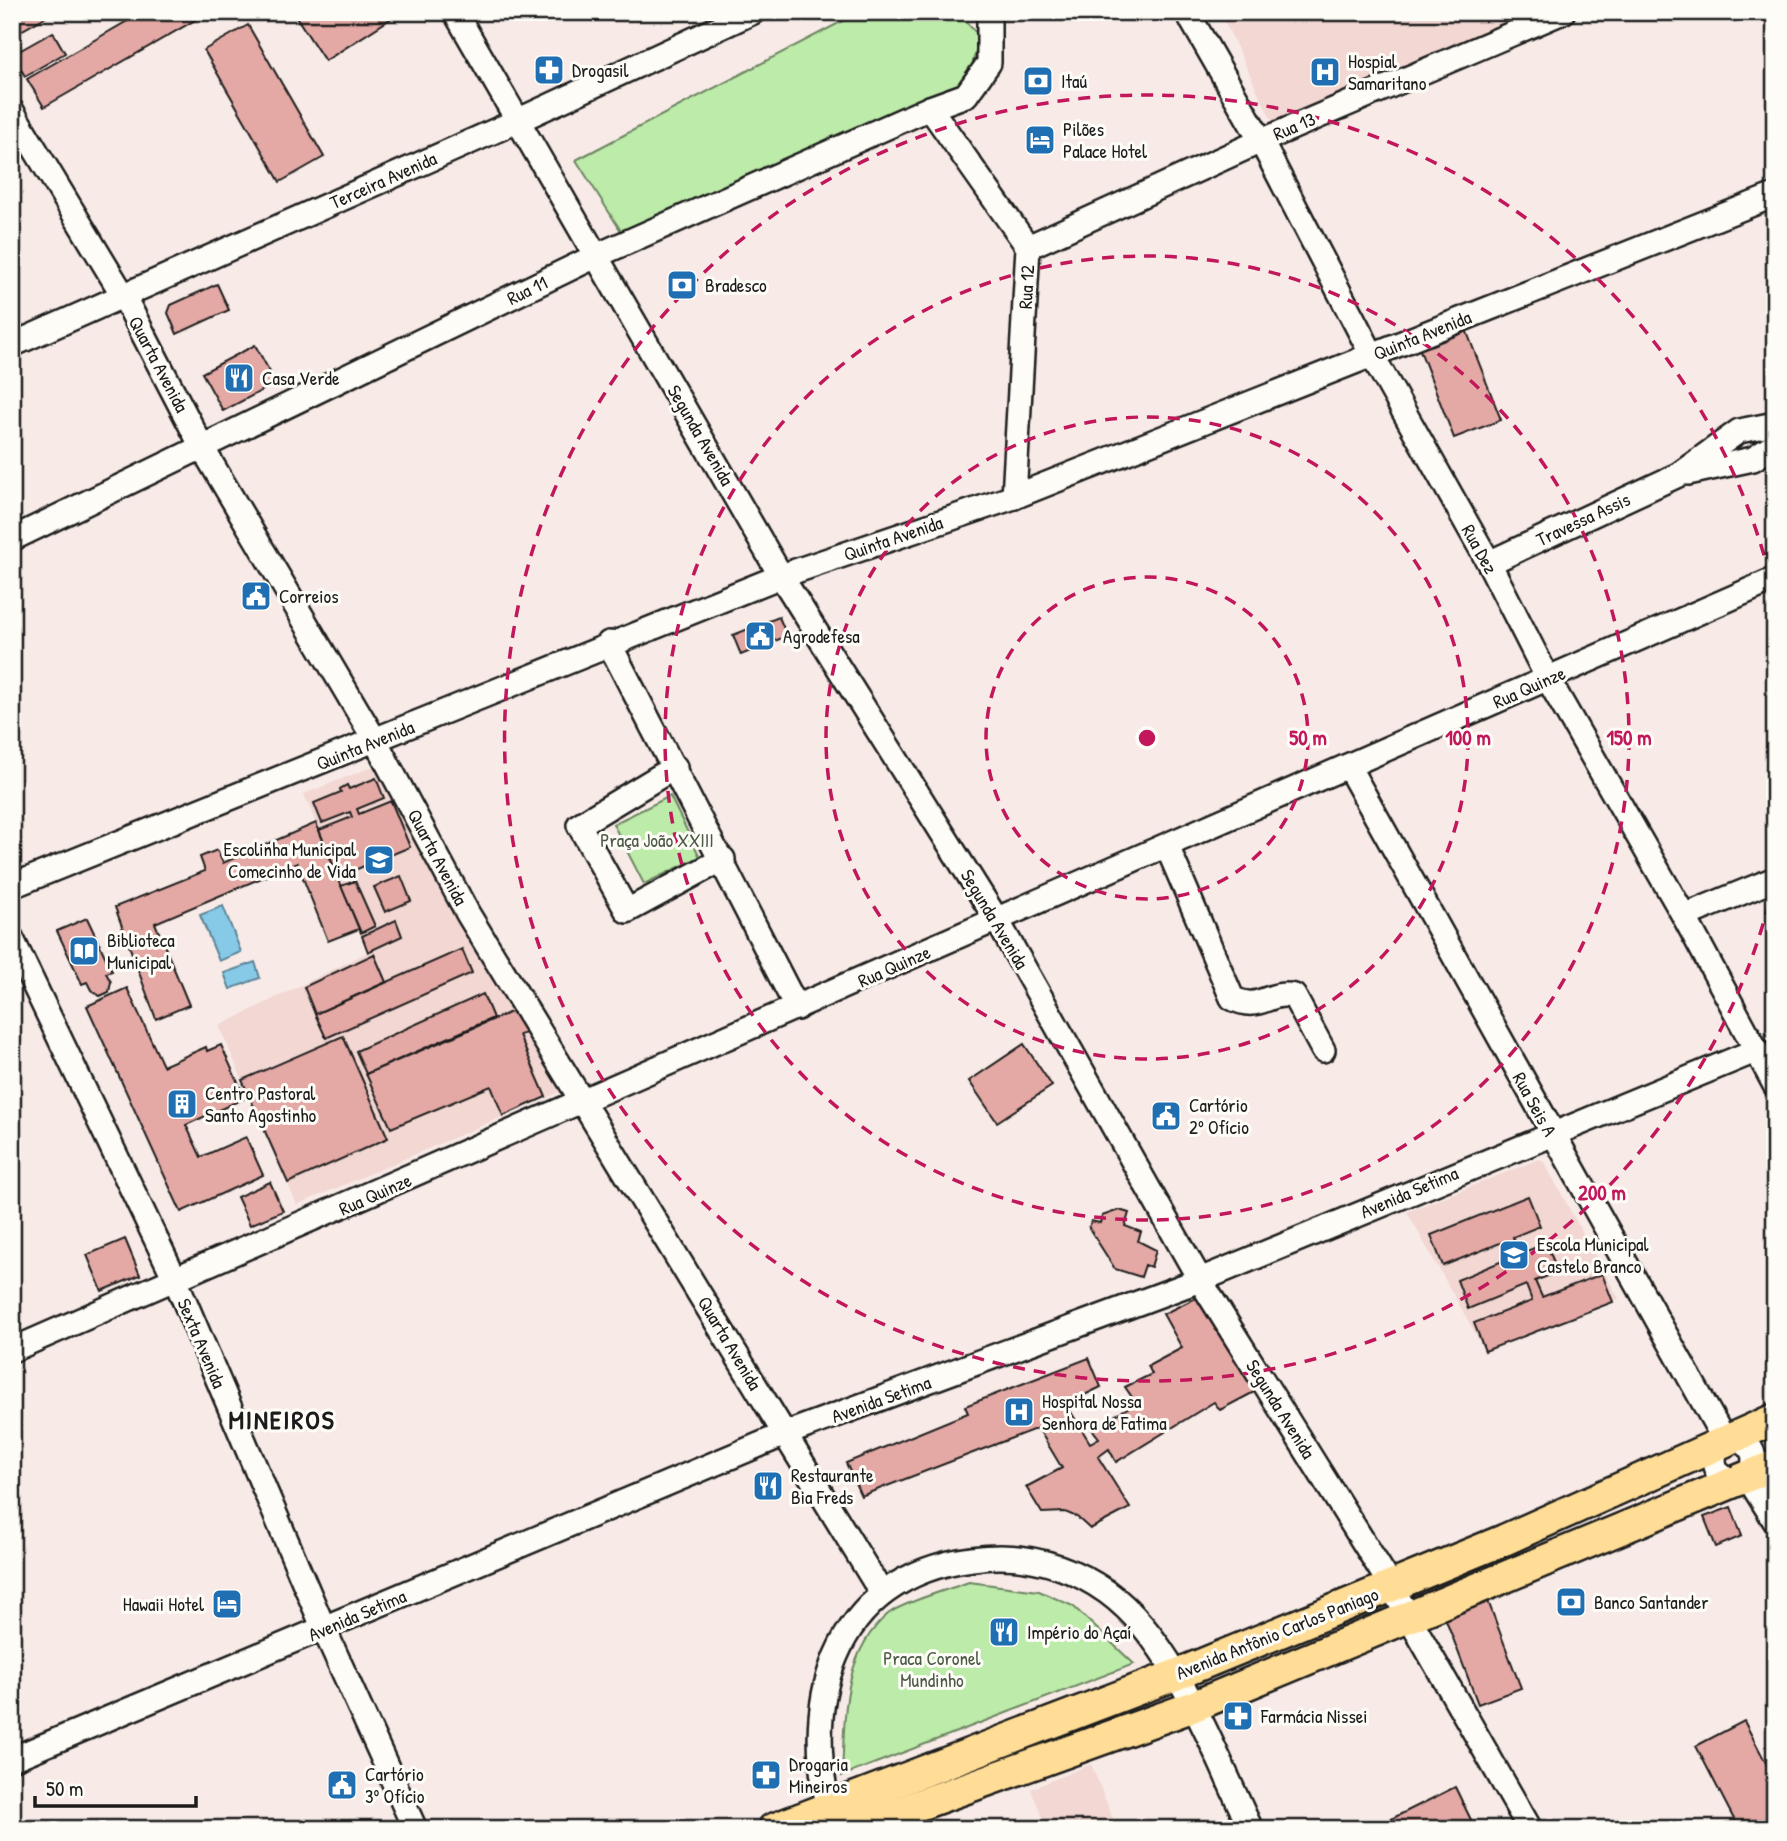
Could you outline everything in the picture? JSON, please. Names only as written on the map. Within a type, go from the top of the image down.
[{"type":"main road","name":"Avenida Antônio Carlos Paniago","points":[[773,1829],[831,1817],[1504,1540],[1775,1419]]},
{"type":"main road","name":"Avenida Antônio Carlos Paniago","points":[[852,1829],[1192,1707],[1775,1465]]},
{"type":"main road","points":[[1504,1540],[1520,1573]]},
{"type":"street","name":"Segunda Avenida","points":[[455,12],[598,255],[781,576],[997,920],[1200,1280],[1391,1586],[1530,1829]]},
{"type":"street","name":"Terceira Avenida","points":[[12,345],[517,121],[753,12]]},
{"type":"street","name":"Rua 11","points":[[12,539],[203,449],[598,255],[930,108],[967,95],[989,63],[989,12]]},
{"type":"street","name":"Rua Dez","points":[[1187,12],[1261,141],[1372,355],[1489,563],[1548,679],[1684,916],[1775,1085]]},
{"type":"street","name":"Rua 13","points":[[1028,247],[1261,141],[1563,12]]},
{"type":"street","name":"Rua 12","points":[[930,108],[1028,247],[1014,497]]},
{"type":"street","name":"Quarta Avenida","points":[[12,111],[122,295],[203,449],[376,742],[468,914],[881,1592]]},
{"type":"street","name":"Quinta Avenida","points":[[12,886],[376,742],[609,643],[781,576],[1014,497],[1775,195]]},
{"type":"street","name":"Travessa Assis","points":[[1489,563],[1678,475],[1739,431],[1775,424]]},
{"type":"street","name":"Travessa Assis","points":[[1678,475],[1753,459],[1775,445]]},
{"type":"street","name":"Rua Quinze","points":[[12,1350],[176,1281],[1775,579]]},
{"type":"street","points":[[609,643],[723,859],[797,1008]]},
{"type":"street","name":"Rua Seis A","points":[[1349,766],[1724,1441]]},
{"type":"street","points":[[675,767],[579,825],[627,911],[723,859]]},
{"type":"street","points":[[1167,846],[1231,998],[1243,1004],[1254,1005],[1283,993],[1294,996],[1323,1050]]},
{"type":"street","points":[[1684,916],[1775,879]]},
{"type":"street","name":"Sexta Avenida","points":[[12,939],[176,1281],[324,1629],[415,1829]]},
{"type":"street","name":"Avenida Setima","points":[[12,1759],[785,1434],[1200,1280],[1755,1051]]},
{"type":"street","points":[[1724,1441],[1738,1441],[1752,1450],[1755,1458],[1748,1478],[1730,1479],[1715,1471],[1712,1461],[1724,1441]]},
{"type":"street","points":[[1748,1478],[1775,1521]]},
{"type":"street","points":[[831,1817],[819,1742],[827,1677],[854,1621],[881,1592],[911,1574],[948,1562],[988,1557],[1027,1557],[1068,1569],[1107,1593],[1140,1621],[1178,1674],[1251,1829]]},
{"type":"shaded area","name":"Hospial Samaritano","points":[[1220,12],[1526,12],[1277,131]]},
{"type":"shaded area","points":[[374,766],[560,1092],[297,1205],[219,1026],[368,952],[304,794]]},
{"type":"shaded area","name":"Escola Municipal Castelo Branco","points":[[1539,1159],[1544,1162],[1619,1299],[1485,1351],[1407,1212]]},
{"type":"shaded area","points":[[1091,1764],[1117,1829],[1047,1829],[1031,1789]]},
{"type":"green space","points":[[860,12],[957,12],[980,37],[966,86],[621,231],[576,160]]},
{"type":"green space","name":"Praça João XXIII","points":[[670,796],[700,857],[644,884],[613,824]]},
{"type":"green space","name":"Praca Coronel Mundinho","points":[[969,1582],[1039,1591],[1073,1606],[1134,1664],[842,1776],[848,1689],[861,1648],[873,1630],[894,1610]]},
{"type":"water","points":[[223,906],[241,952],[219,961],[200,915]]},
{"type":"water","points":[[255,962],[260,978],[230,989],[224,973]]},
{"type":"building","points":[[12,12],[54,12],[12,36]]},
{"type":"building","points":[[143,12],[191,12],[195,20],[44,107],[27,79]]},
{"type":"building","points":[[293,12],[401,12],[325,61]]},
{"type":"building","points":[[248,25],[324,157],[280,182],[204,50]]},
{"type":"building","points":[[53,32],[65,53],[25,76],[12,55]]},
{"type":"building","points":[[217,284],[229,310],[177,334],[168,313],[171,305]]},
{"type":"building","points":[[1465,327],[1501,420],[1454,438],[1418,345]]},
{"type":"building","name":"Casa Verde","points":[[255,345],[276,383],[223,411],[202,373]]},
{"type":"building","name":"Agrodefesa","points":[[779,617],[787,636],[741,655],[733,635]]},
{"type":"building","points":[[376,778],[384,798],[357,809],[359,814],[391,801],[410,847],[338,877],[319,830],[352,817],[350,812],[322,823],[314,803],[341,792],[340,789],[347,785],[349,789]]},
{"type":"building","points":[[316,823],[359,929],[328,941],[297,863],[155,923],[189,1005],[156,1019],[115,907],[205,871],[200,857],[217,850],[223,863]]},
{"type":"building","points":[[401,876],[411,901],[385,912],[374,887]]},
{"type":"building","points":[[355,881],[375,926],[361,933],[341,886]]},
{"type":"building","name":"Biblioteca Municipal","points":[[87,918],[112,971],[106,973],[111,982],[109,992],[100,996],[91,990],[87,982],[82,984],[57,931]]},
{"type":"building","points":[[396,920],[402,936],[368,952],[362,936]]},
{"type":"building","points":[[462,949],[472,973],[326,1038],[315,1014]]},
{"type":"building","points":[[374,954],[386,982],[315,1014],[304,987]]},
{"type":"building","name":"Centro Pastoral Santo Agostinho","points":[[127,988],[163,1066],[206,1047],[207,1051],[221,1045],[245,1098],[186,1125],[201,1157],[246,1137],[263,1175],[181,1212],[87,1006]]},
{"type":"building","points":[[483,994],[493,1018],[366,1074],[356,1051]]},
{"type":"building","points":[[513,1011],[526,1033],[519,1035],[546,1097],[503,1116],[491,1086],[391,1128],[366,1074]]},
{"type":"building","points":[[343,1036],[388,1138],[288,1183],[242,1080]]},
{"type":"building","points":[[1024,1044],[1052,1086],[997,1122],[969,1081]]},
{"type":"building","points":[[270,1182],[283,1211],[250,1225],[237,1197]]},
{"type":"building","points":[[1528,1196],[1540,1226],[1513,1237],[1520,1254],[1546,1243],[1558,1272],[1535,1281],[1542,1297],[1602,1274],[1613,1302],[1485,1351],[1474,1323],[1532,1301],[1526,1285],[1468,1309],[1457,1280],[1512,1257],[1505,1241],[1443,1266],[1431,1235]]},
{"type":"building","points":[[1119,1210],[1129,1213],[1125,1226],[1141,1232],[1138,1241],[1156,1250],[1151,1267],[1145,1265],[1141,1277],[1115,1269],[1089,1228],[1091,1221],[1100,1223],[1102,1216]]},
{"type":"building","points":[[125,1239],[140,1275],[102,1291],[87,1255]]},
{"type":"building","name":"Hospital Nossa Senhora de Fatima","points":[[1198,1297],[1256,1391],[1220,1410],[1214,1402],[1116,1462],[1109,1449],[1098,1457],[1130,1508],[1090,1529],[1077,1517],[1065,1512],[1042,1513],[1026,1487],[1062,1468],[1038,1428],[861,1496],[846,1463],[968,1413],[965,1406],[1089,1358],[1101,1387],[1066,1404],[1090,1443],[1099,1438],[1092,1429],[1136,1403],[1125,1387],[1152,1374],[1148,1366],[1182,1348],[1163,1314]]},
{"type":"building","points":[[1731,1507],[1742,1536],[1716,1547],[1704,1517]]},
{"type":"building","points":[[1488,1601],[1521,1688],[1478,1704],[1445,1617]]},
{"type":"building","points":[[1744,1721],[1775,1780],[1774,1829],[1739,1829],[1696,1746]]},
{"type":"building","points":[[1455,1787],[1475,1828],[1386,1829],[1383,1823]]},
{"type":"building","points":[[945,1821],[948,1829],[925,1829]]},
{"type":"place","name":"Drogasil","points":[[549,70]]},
{"type":"place","name":"Hospial Samaritano","points":[[1325,72]]},
{"type":"place","name":"Itaú","points":[[1038,81]]},
{"type":"place","name":"Pilões Palace Hotel","points":[[1040,140]]},
{"type":"place","name":"Bradesco","points":[[682,285]]},
{"type":"place","name":"Casa Verde","points":[[239,378]]},
{"type":"place","name":"Correios","points":[[256,596]]},
{"type":"place","name":"Agrodefesa","points":[[760,636]]},
{"type":"place","name":"Escolinha Municipal Comecinho de Vida","points":[[379,860]]},
{"type":"place","name":"Biblioteca Municipal","points":[[84,951]]},
{"type":"place","name":"Centro Pastoral Santo Agostinho","points":[[182,1104]]},
{"type":"place","name":"Cartório 2º Ofício","points":[[1166,1116]]},
{"type":"place","name":"Escola Municipal Castelo Branco","points":[[1514,1255]]},
{"type":"place","name":"Hospital Nossa Senhora de Fatima","points":[[1019,1412]]},
{"type":"place","name":"Restaurante Bia Freds","points":[[768,1486]]},
{"type":"place","name":"Banco Santander","points":[[1571,1602]]},
{"type":"place","name":"Hawaii Hotel","points":[[227,1604]]},
{"type":"place","name":"Império do Açaí","points":[[1004,1632]]},
{"type":"place","name":"Farmácia Nissei","points":[[1238,1716]]},
{"type":"place","name":"Drogaria Mineiros","points":[[766,1775]]},
{"type":"place","name":"Cartório 3º Ofício","points":[[342,1785]]},
{"type":"district","name":"MINEIROS","points":[[282,1419]]}]
